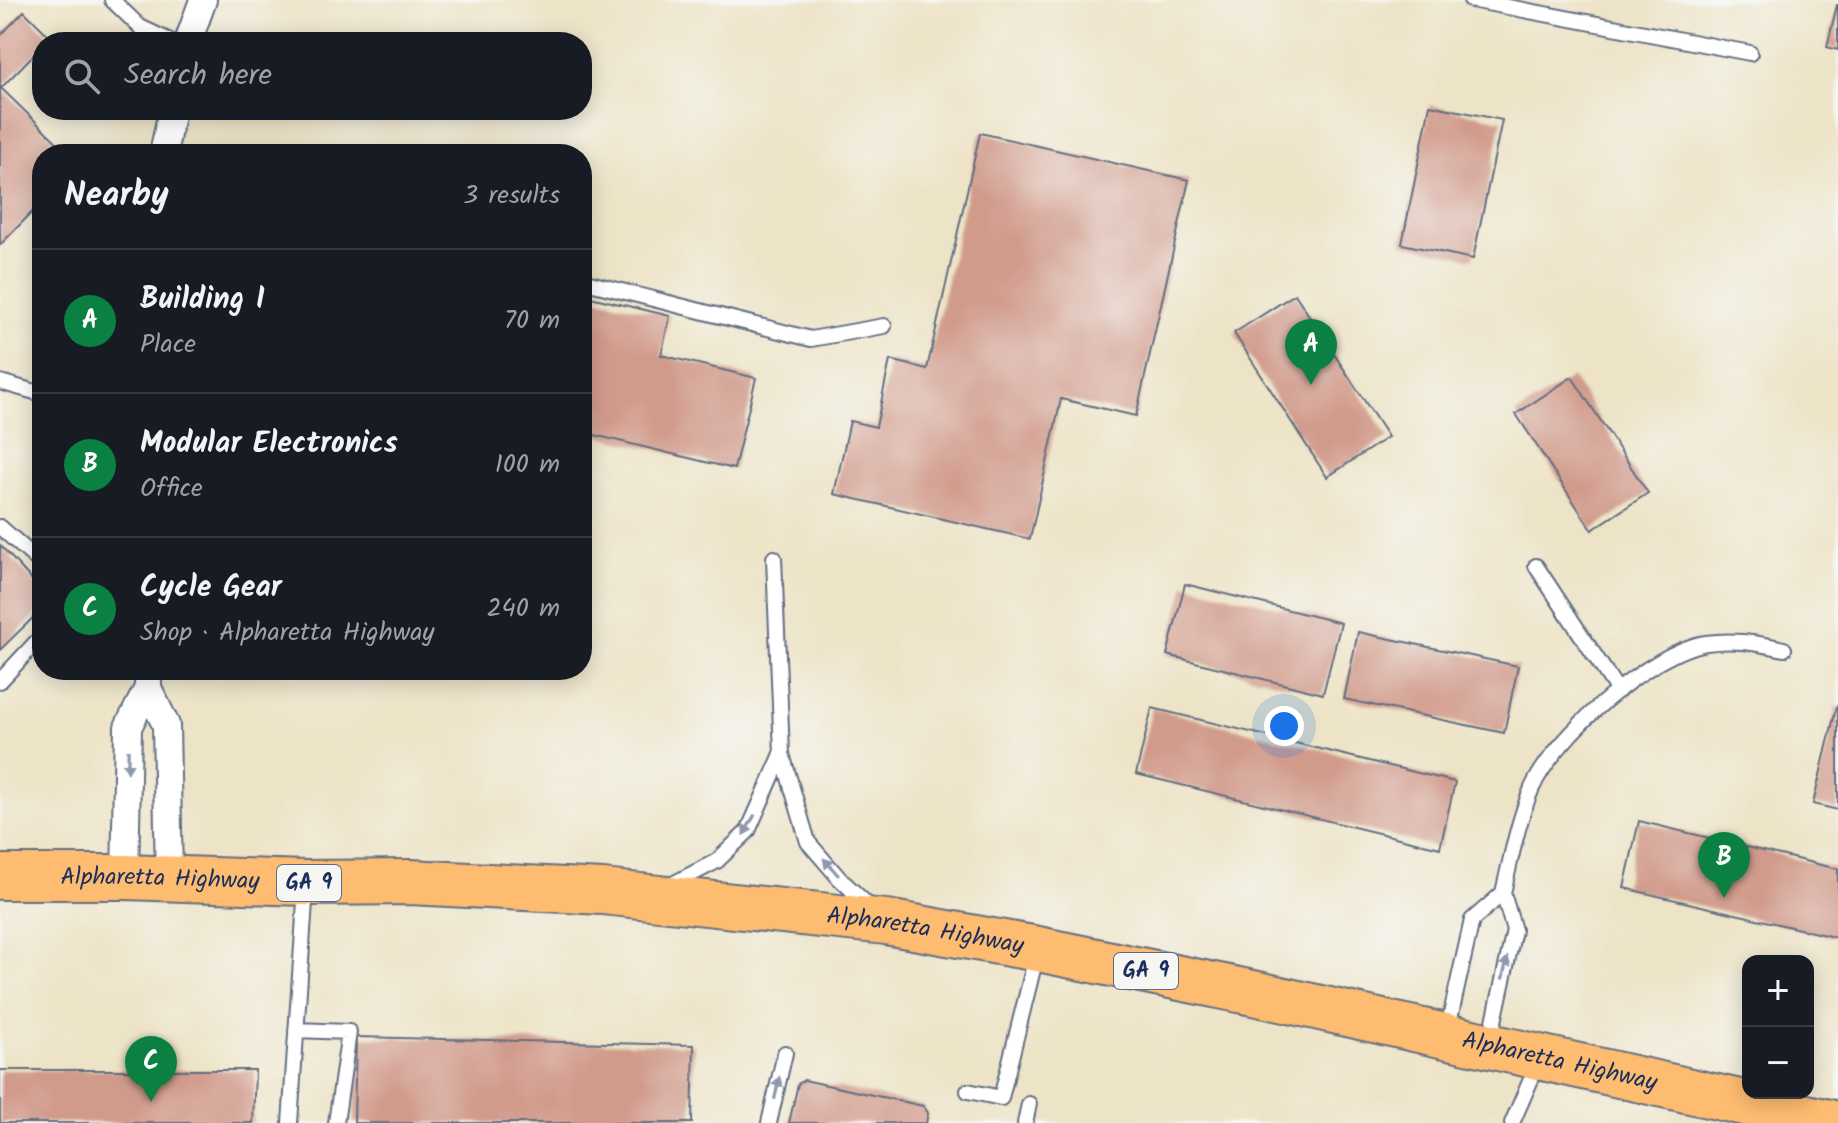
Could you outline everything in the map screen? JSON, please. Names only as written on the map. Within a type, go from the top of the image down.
[{"type":"highway","name":"Alpharetta Highway","points":[[0,877],[410,882],[649,896],[886,922],[1038,949],[1447,1035],[1786,1118],[1833,1123]]},
{"type":"street","points":[[192,32],[203,0]]},
{"type":"street","points":[[165,144],[170,120]]},
{"type":"street","points":[[125,877],[128,727],[148,680]]},
{"type":"street","points":[[148,680],[166,725],[169,878]]},
{"type":"lane","points":[[112,0],[140,27],[151,32]]},
{"type":"lane","points":[[1471,0],[1750,53]]},
{"type":"lane","points":[[592,284],[811,339],[884,326]]},
{"type":"lane","points":[[0,382],[32,391]]},
{"type":"lane","points":[[0,527],[32,555]]},
{"type":"lane","points":[[774,558],[782,754],[808,842],[839,878],[886,922]]},
{"type":"lane","points":[[1536,566],[1618,691]]},
{"type":"lane","points":[[1489,1044],[1514,930],[1503,893],[1523,812],[1533,785],[1549,760],[1593,711],[1657,662],[1703,643],[1753,641],[1784,649]]},
{"type":"lane","points":[[0,681],[32,647]]},
{"type":"lane","points":[[649,896],[717,861],[748,831],[782,754]]},
{"type":"lane","points":[[290,1123],[306,883]]},
{"type":"lane","points":[[1447,1035],[1472,920],[1503,893]]},
{"type":"lane","points":[[968,1091],[1001,1098],[1038,949]]},
{"type":"lane","points":[[296,1030],[349,1032],[336,1123]]},
{"type":"lane","points":[[769,1123],[785,1053]]},
{"type":"lane","points":[[1512,1123],[1540,1057]]},
{"type":"lane","points":[[1025,1123],[1029,1104]]},
{"type":"building","points":[[1838,5],[1838,50],[1827,47]]},
{"type":"building","points":[[24,11],[45,32],[32,32],[32,56],[1,88],[59,144],[32,144],[32,212],[0,245],[0,36]]},
{"type":"building","points":[[1430,105],[1502,120],[1473,259],[1402,244]]},
{"type":"building","points":[[980,133],[1189,180],[1136,416],[1061,399],[1030,539],[834,494],[850,421],[876,427],[890,360],[927,369]]},
{"type":"building","points":[[1295,294],[1388,437],[1327,477],[1234,333]]},
{"type":"building","points":[[592,297],[670,316],[661,355],[756,378],[734,469],[592,434]]},
{"type":"building","points":[[1572,377],[1648,493],[1592,530],[1516,414]]},
{"type":"building","points":[[0,545],[32,580],[32,619],[0,650]]},
{"type":"building","points":[[1185,584],[1341,623],[1323,694],[1167,655]]},
{"type":"building","points":[[1358,632],[1518,666],[1504,733],[1344,699]]},
{"type":"building","points":[[1838,705],[1838,810],[1813,804]]},
{"type":"building","points":[[1152,708],[1455,782],[1440,848],[1136,774]]},
{"type":"building","points":[[1639,821],[1838,869],[1838,938],[1624,888]]},
{"type":"building","points":[[356,1037],[694,1045],[692,1123],[354,1123]]},
{"type":"building","points":[[0,1070],[255,1070],[253,1123],[0,1123]]},
{"type":"building","points":[[804,1080],[923,1106],[928,1113],[926,1123],[789,1123],[798,1084]]},
{"type":"place","name":"Building I","points":[[1311,385]]},
{"type":"place","name":"Modular Electronics","points":[[1724,898]]},
{"type":"place","name":"Cycle Gear","points":[[151,1102]]}]
